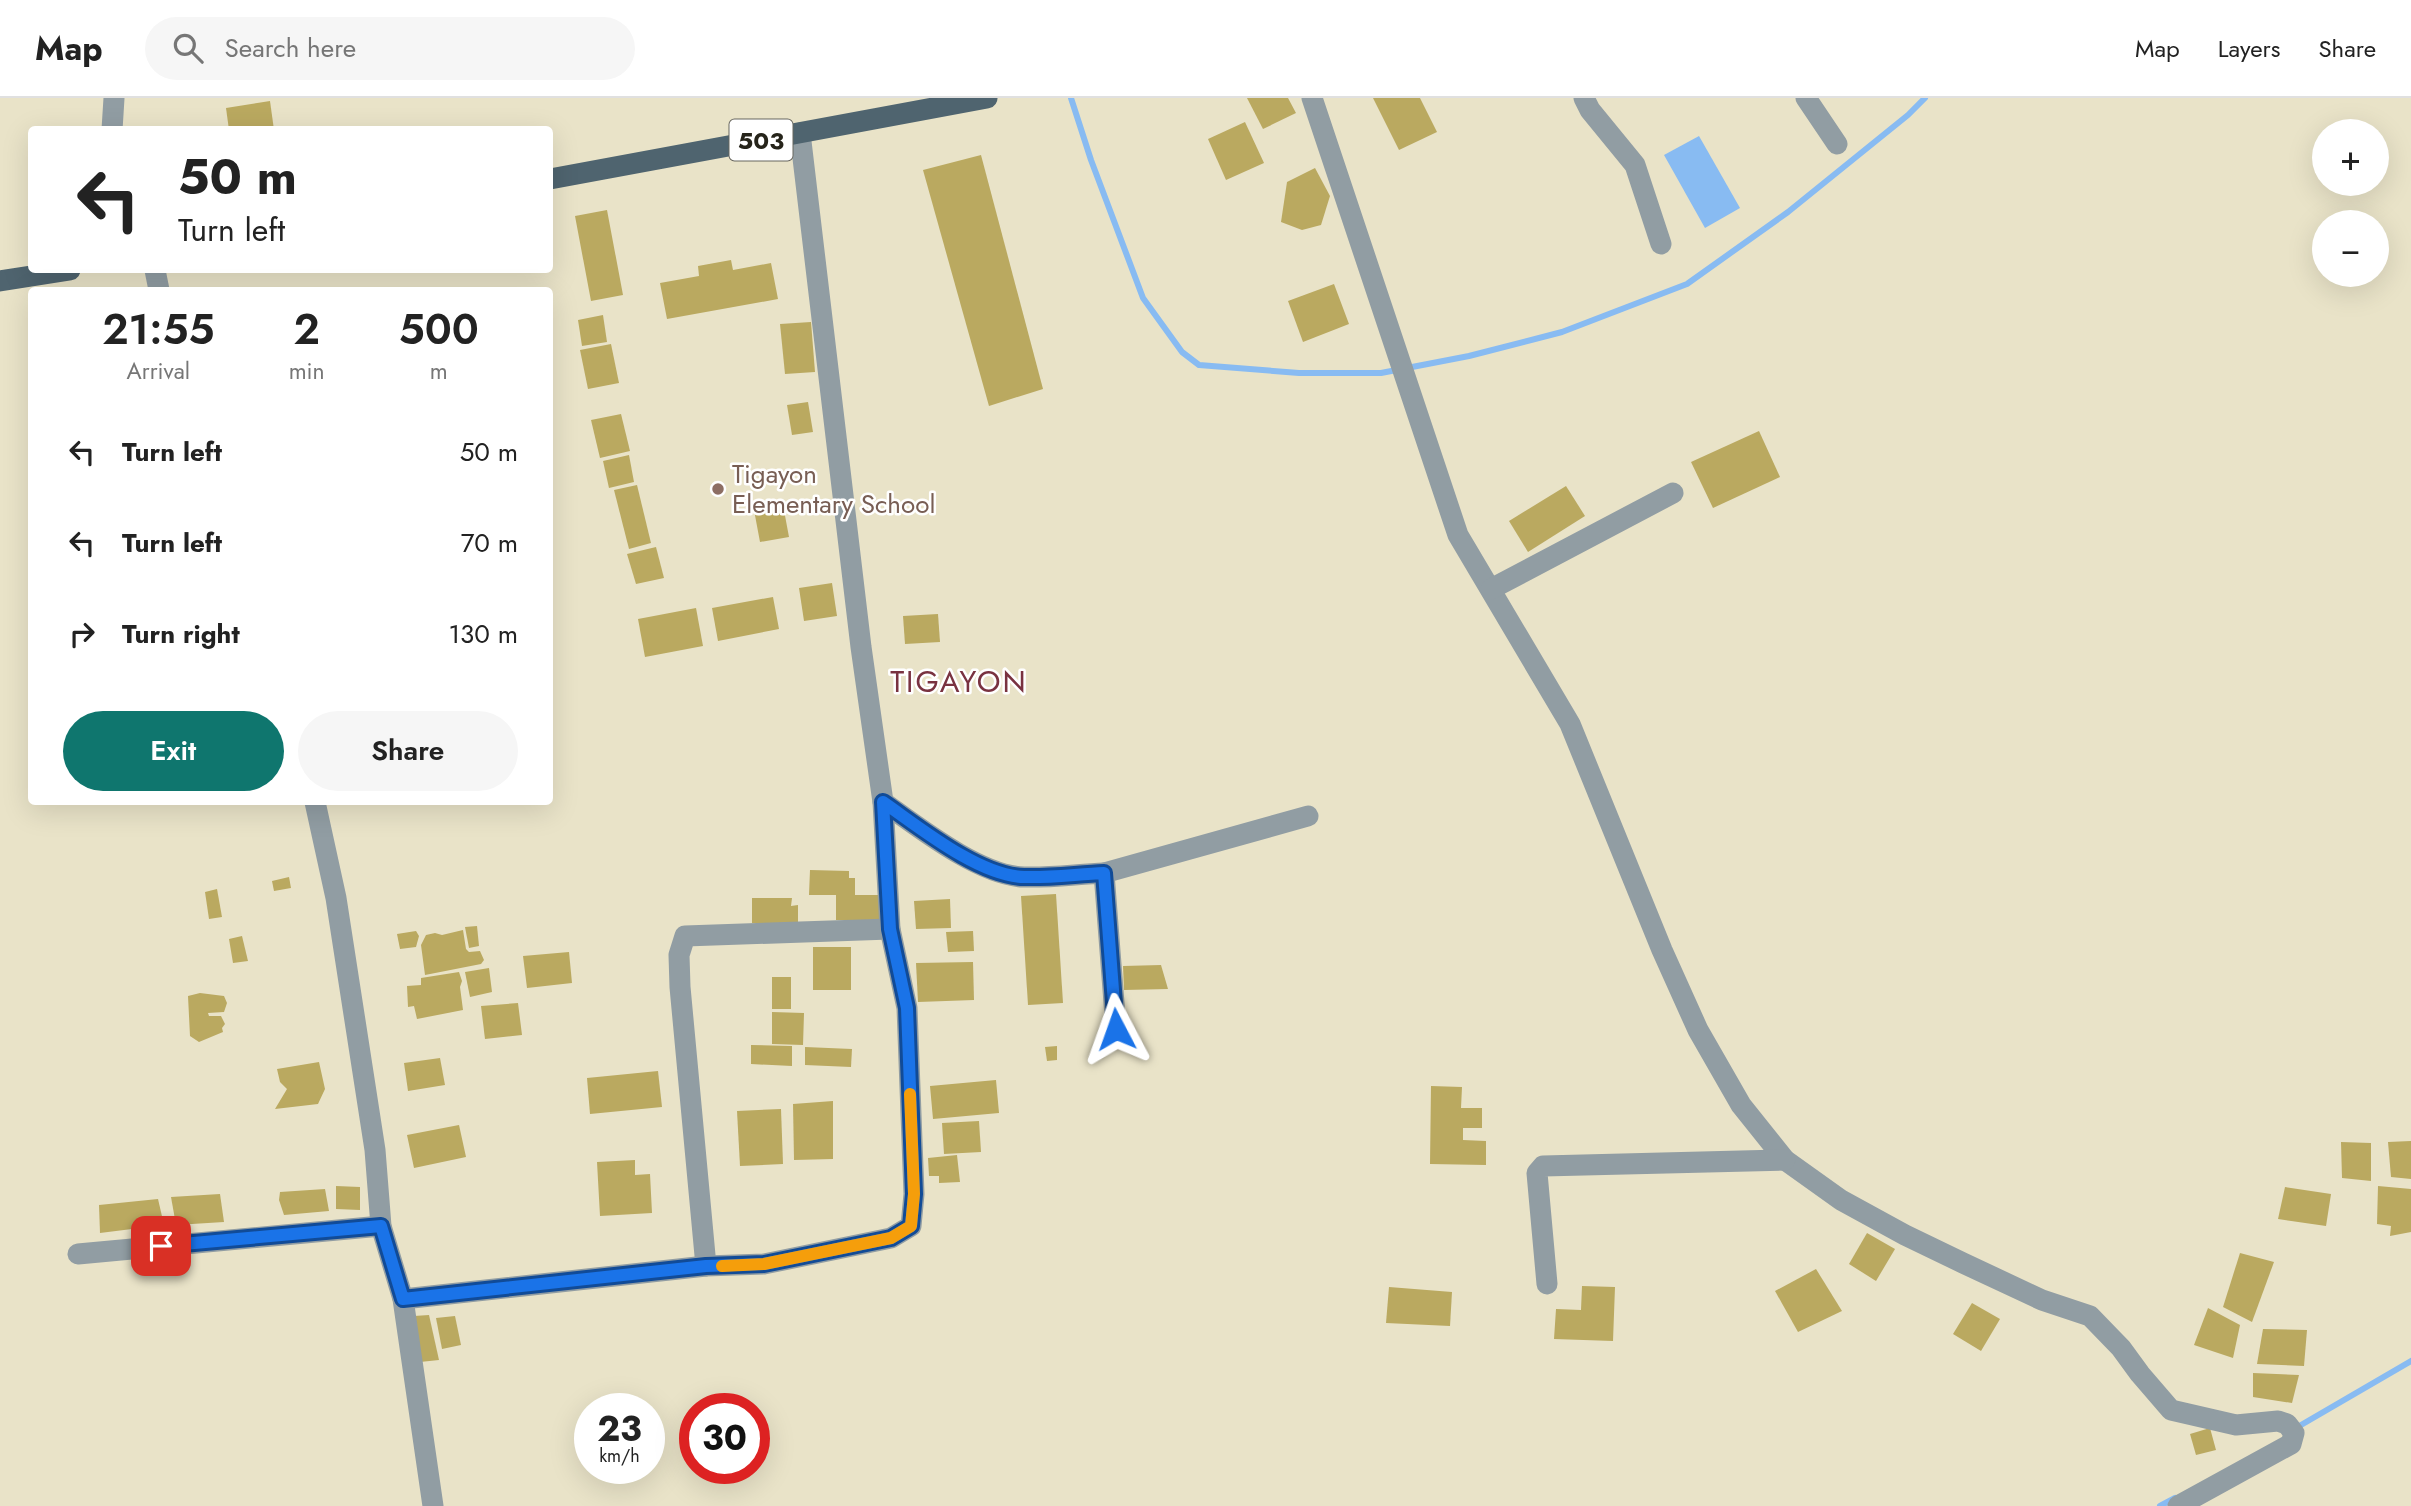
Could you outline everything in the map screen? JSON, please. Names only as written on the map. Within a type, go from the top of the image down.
[{"type":"main road","name":"503","points":[[553,178],[987,98]]},
{"type":"main road","points":[[0,281],[51,273]]},
{"type":"street","points":[[112,126],[114,98]]},
{"type":"street","points":[[1312,98],[1458,535],[1570,724],[1657,938],[1698,1030],[1741,1105],[1785,1160],[1841,1200],[1905,1235],[2042,1300],[2090,1316],[2121,1348],[2171,1410],[2236,1425],[2278,1421],[2287,1424],[2294,1433],[2291,1444],[2178,1506]]},
{"type":"street","points":[[1584,98],[1635,165],[1661,244]]},
{"type":"street","points":[[1806,98],[1837,144]]},
{"type":"street","points":[[403,1299],[706,1266],[764,1264],[891,1238],[911,1226],[914,1194],[907,1008],[890,929],[883,802],[861,648],[800,133]]},
{"type":"street","points":[[1491,589],[1673,493]]},
{"type":"street","points":[[883,802],[948,848],[989,868],[1021,877],[1104,873],[1308,816]]},
{"type":"street","points":[[316,805],[335,898],[375,1150],[381,1226],[403,1299],[433,1506]]},
{"type":"street","points":[[1104,873],[1116,1029]]},
{"type":"street","points":[[706,1266],[681,987],[679,955],[685,936],[890,929]]},
{"type":"street","points":[[1547,1284],[1537,1173],[1543,1166],[1785,1160]]},
{"type":"street","points":[[78,1254],[381,1226]]},
{"type":"water","points":[[1699,136],[1740,208],[1705,228],[1664,155]]},
{"type":"building","points":[[1247,98],[1288,98],[1296,113],[1263,129]]},
{"type":"building","points":[[1373,98],[1420,98],[1437,132],[1399,150]]},
{"type":"building","points":[[270,101],[273,126],[228,126],[226,108]]},
{"type":"building","points":[[1245,122],[1264,163],[1226,180],[1208,139]]},
{"type":"building","points":[[981,155],[1043,389],[989,406],[923,170]]},
{"type":"building","points":[[1315,168],[1330,196],[1321,225],[1302,230],[1281,222],[1287,182]]},
{"type":"building","points":[[607,210],[623,295],[591,301],[575,216]]},
{"type":"building","points":[[731,260],[733,270],[771,263],[778,299],[667,319],[660,283],[699,276],[698,266]]},
{"type":"building","points":[[1334,284],[1349,324],[1303,342],[1288,301]]},
{"type":"building","points":[[603,315],[607,342],[582,346],[578,320]]},
{"type":"building","points":[[811,322],[815,372],[785,374],[780,324]]},
{"type":"building","points":[[611,344],[619,383],[588,389],[580,350]]},
{"type":"building","points":[[808,402],[813,432],[792,435],[787,405]]},
{"type":"building","points":[[621,414],[630,451],[600,458],[591,420]]},
{"type":"building","points":[[1759,431],[1780,477],[1713,508],[1691,462]]},
{"type":"building","points":[[629,455],[634,482],[609,488],[603,461]]},
{"type":"building","points":[[637,485],[651,543],[629,549],[614,490]]},
{"type":"building","points":[[1566,486],[1585,516],[1528,552],[1509,521]]},
{"type":"building","points":[[783,505],[789,537],[760,542],[754,510]]},
{"type":"building","points":[[656,547],[664,578],[636,584],[627,554]]},
{"type":"building","points":[[832,583],[837,616],[804,621],[799,588]]},
{"type":"building","points":[[773,597],[779,629],[718,641],[712,608]]},
{"type":"building","points":[[696,608],[703,646],[645,657],[638,619]]},
{"type":"building","points":[[938,614],[940,642],[905,644],[903,616]]},
{"type":"building","points":[[810,870],[849,871],[849,878],[855,878],[855,895],[884,895],[884,920],[836,920],[836,895],[809,895]]},
{"type":"building","points":[[289,877],[291,888],[274,891],[272,881]]},
{"type":"building","points":[[217,889],[222,917],[209,919],[205,892]]},
{"type":"building","points":[[1056,894],[1063,1003],[1028,1005],[1021,896]]},
{"type":"building","points":[[752,898],[792,898],[791,906],[798,905],[798,923],[752,923]]},
{"type":"building","points":[[950,899],[951,928],[916,929],[914,901]]},
{"type":"building","points":[[477,926],[479,946],[469,948],[465,927]]},
{"type":"building","points":[[463,930],[466,949],[469,952],[480,951],[484,960],[481,964],[425,975],[421,945],[426,935],[442,935]]},
{"type":"building","points":[[416,931],[419,936],[416,947],[400,949],[397,934]]},
{"type":"building","points":[[973,931],[974,951],[948,952],[946,932]]},
{"type":"building","points":[[242,936],[248,961],[233,963],[229,939]]},
{"type":"building","points":[[813,947],[851,947],[851,990],[813,990]]},
{"type":"building","points":[[569,952],[572,983],[527,988],[523,956]]},
{"type":"building","points":[[973,962],[974,1000],[918,1002],[916,963]]},
{"type":"building","points":[[1161,965],[1168,989],[1124,990],[1123,966]]},
{"type":"building","points":[[489,968],[492,992],[470,997],[465,972]]},
{"type":"building","points":[[459,972],[463,1010],[417,1019],[414,1006],[408,1007],[407,986],[421,985],[421,978]]},
{"type":"building","points":[[772,977],[791,977],[791,1009],[772,1009]]},
{"type":"building","points":[[200,993],[224,996],[227,1003],[224,1012],[208,1013],[209,1016],[221,1016],[225,1024],[223,1032],[199,1042],[190,1036],[188,996]]},
{"type":"building","points":[[518,1003],[522,1035],[485,1039],[481,1006]]},
{"type":"building","points":[[772,1012],[804,1013],[803,1045],[772,1044]]},
{"type":"building","points":[[751,1045],[792,1046],[792,1066],[751,1064]]},
{"type":"building","points":[[1057,1046],[1057,1060],[1047,1061],[1045,1047]]},
{"type":"building","points":[[805,1047],[852,1049],[851,1067],[805,1065]]},
{"type":"building","points":[[440,1058],[445,1085],[408,1091],[404,1063]]},
{"type":"building","points":[[319,1062],[325,1089],[318,1104],[275,1109],[287,1089],[280,1082],[277,1069]]},
{"type":"building","points":[[658,1071],[662,1107],[590,1114],[587,1078]]},
{"type":"building","points":[[996,1080],[999,1113],[933,1119],[930,1086]]},
{"type":"building","points":[[1431,1086],[1462,1087],[1461,1108],[1482,1108],[1482,1128],[1463,1128],[1463,1140],[1486,1141],[1486,1165],[1430,1164]]},
{"type":"building","points":[[833,1101],[833,1159],[794,1160],[793,1104]]},
{"type":"building","points":[[781,1109],[783,1164],[740,1166],[737,1111]]},
{"type":"building","points":[[979,1121],[981,1152],[944,1154],[942,1123]]},
{"type":"building","points":[[459,1125],[466,1157],[414,1168],[407,1135]]},
{"type":"building","points":[[2411,1141],[2411,1179],[2391,1177],[2388,1142]]},
{"type":"building","points":[[2341,1142],[2371,1143],[2371,1181],[2342,1178]]},
{"type":"building","points":[[957,1155],[960,1182],[939,1183],[939,1176],[929,1176],[928,1158]]},
{"type":"building","points":[[635,1160],[635,1175],[650,1174],[652,1213],[600,1216],[597,1162]]},
{"type":"building","points":[[336,1186],[360,1187],[360,1210],[336,1209]]},
{"type":"building","points":[[2378,1186],[2411,1189],[2411,1232],[2390,1236],[2391,1226],[2377,1224]]},
{"type":"building","points":[[2285,1187],[2331,1194],[2326,1226],[2278,1219]]},
{"type":"building","points":[[325,1189],[329,1211],[284,1215],[279,1200],[280,1192]]},
{"type":"building","points":[[220,1194],[224,1222],[176,1225],[171,1197]]},
{"type":"building","points":[[158,1199],[164,1225],[100,1233],[99,1205]]},
{"type":"building","points":[[1867,1233],[1895,1249],[1876,1281],[1849,1264]]},
{"type":"building","points":[[2240,1253],[2274,1262],[2252,1322],[2223,1307]]},
{"type":"building","points":[[1816,1269],[1842,1311],[1798,1332],[1775,1291]]},
{"type":"building","points":[[1582,1286],[1615,1287],[1613,1341],[1554,1339],[1556,1309],[1581,1310]]},
{"type":"building","points":[[1389,1287],[1452,1292],[1450,1326],[1386,1323]]},
{"type":"building","points":[[1972,1303],[2000,1319],[1981,1351],[1953,1334]]},
{"type":"building","points":[[2208,1308],[2240,1325],[2233,1358],[2194,1345]]},
{"type":"building","points":[[429,1315],[439,1360],[420,1362],[414,1316]]},
{"type":"building","points":[[455,1316],[461,1345],[442,1349],[436,1318]]},
{"type":"building","points":[[2263,1329],[2307,1330],[2304,1366],[2257,1364]]},
{"type":"building","points":[[2253,1373],[2299,1375],[2292,1403],[2253,1397]]},
{"type":"building","points":[[2210,1428],[2216,1450],[2196,1455],[2190,1434]]},
{"type":"waterway","points":[[1071,98],[1091,160],[1143,298],[1182,352],[1199,365],[1299,373],[1381,373],[1469,356],[1562,332],[1687,284],[1788,212],[1908,115],[1925,98]]},
{"type":"waterway","points":[[2301,1425],[2411,1361]]},
{"type":"waterway","points":[[2160,1506],[2175,1498]]},
{"type":"slow traffic","points":[[722,1266],[764,1264],[891,1238],[911,1226],[914,1194],[910,1094]]},
{"type":"place","name":"Tigayon Elementary School","points":[[718,489]]},
{"type":"district","name":"TIGAYON","points":[[959,681]]},
{"type":"route","points":[[161,1246],[381,1226],[403,1299],[706,1266],[764,1264],[891,1238],[911,1226],[914,1194],[907,1008],[890,929],[883,802],[948,848],[989,868],[1021,877],[1104,873],[1116,1029]]}]
